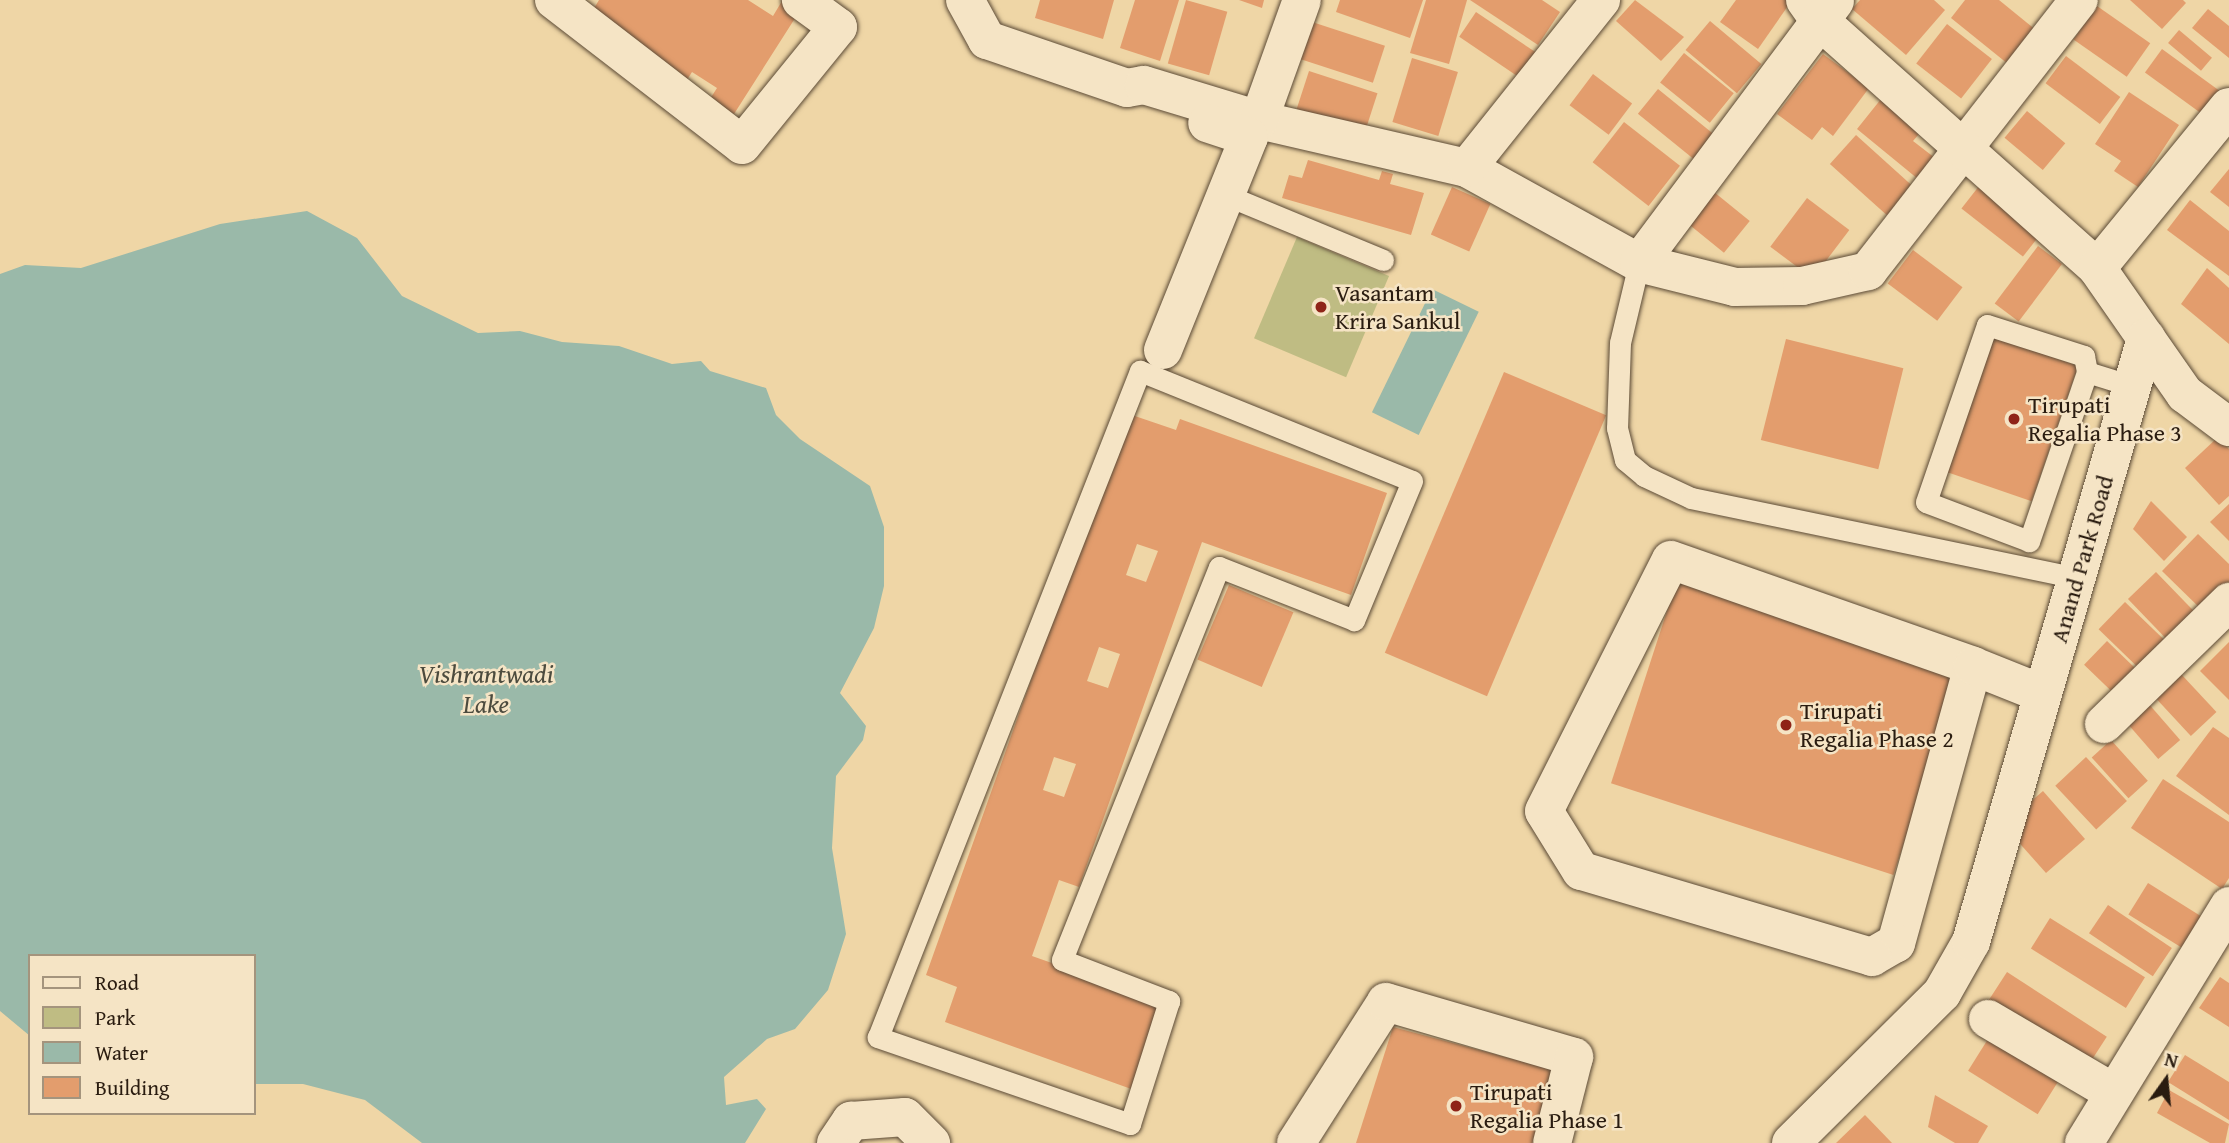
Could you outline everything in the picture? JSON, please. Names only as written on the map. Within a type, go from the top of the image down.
[{"type":"street","points":[[554,0],[742,145],[838,27],[801,0]]},
{"type":"street","points":[[965,0],[987,40],[1127,88],[1144,85],[1259,120],[1467,168],[1639,263],[1735,287],[1845,281],[1868,271],[1891,246],[2079,0]]},
{"type":"street","points":[[1259,120],[1301,0]]},
{"type":"street","points":[[1467,168],[1601,0]]},
{"type":"street","points":[[1639,263],[1820,7],[2097,268],[2185,394],[2229,427]]},
{"type":"street","points":[[1127,88],[1138,101],[1249,137],[1157,363]]},
{"type":"street","points":[[2097,268],[2229,107]]},
{"type":"street","name":"Anand Park Road","points":[[1791,1143],[1942,993],[1971,942],[2146,338]]},
{"type":"street","points":[[1973,666],[1896,943],[1872,957],[1581,871],[1544,811],[1671,560],[1973,666],[2043,694]]},
{"type":"street","points":[[2104,724],[2229,602]]},
{"type":"street","points":[[2084,1143],[2229,905]]},
{"type":"street","points":[[1296,1143],[1385,1002],[1574,1057],[1552,1143]]},
{"type":"street","points":[[1988,1019],[2114,1093]]},
{"type":"street","points":[[1322,1143],[1349,1101]]},
{"type":"street","points":[[836,1143],[851,1121],[905,1117],[932,1143]]},
{"type":"lane","points":[[1226,195],[1383,260]]},
{"type":"lane","points":[[1639,263],[1620,343],[1617,428],[1625,460],[1644,476],[1691,498],[2077,578]]},
{"type":"lane","points":[[1987,325],[2084,356],[2087,372],[2029,541],[1926,502],[1987,325]]},
{"type":"lane","points":[[1157,363],[1412,481],[1354,620],[1219,567],[1062,960],[1169,1001],[1130,1124],[878,1037],[1140,371],[1157,363]]},
{"type":"lane","points":[[2087,372],[2132,386]]},
{"type":"green space","name":"Vasantam Krira Sankul","points":[[1297,237],[1389,276],[1346,377],[1254,338]]},
{"type":"water","name":"Vishrantwadi Lake","points":[[307,211],[357,238],[402,296],[478,333],[520,331],[562,342],[619,346],[672,364],[701,361],[710,371],[766,388],[776,415],[800,439],[870,486],[884,527],[884,586],[874,628],[840,693],[866,726],[863,740],[836,776],[832,848],[846,934],[828,990],[795,1029],[767,1039],[724,1077],[726,1105],[757,1099],[766,1109],[745,1143],[422,1143],[365,1100],[303,1084],[256,1084],[256,954],[28,954],[28,1034],[0,1011],[0,274],[25,265],[81,268],[220,224]]},
{"type":"water","points":[[1432,289],[1479,312],[1419,435],[1372,412]]},
{"type":"building","points":[[599,0],[748,0],[773,16],[782,1],[799,12],[734,114],[710,99],[717,88],[692,72],[685,83],[587,20]]},
{"type":"building","points":[[1040,0],[1114,0],[1103,39],[1035,18]]},
{"type":"building","points":[[1135,0],[1179,0],[1160,61],[1120,48]]},
{"type":"building","points":[[1186,0],[1227,12],[1209,75],[1168,63]]},
{"type":"building","points":[[1239,0],[1264,0],[1262,8]]},
{"type":"building","points":[[1340,0],[1423,0],[1410,38],[1336,12]]},
{"type":"building","points":[[1426,0],[1467,0],[1449,64],[1410,53]]},
{"type":"building","points":[[1470,0],[1542,0],[1560,12],[1538,45]]},
{"type":"building","points":[[1635,0],[1684,37],[1661,61],[1616,21]]},
{"type":"building","points":[[1736,0],[1786,0],[1790,3],[1758,49],[1720,22]]},
{"type":"building","points":[[1860,0],[1934,0],[1945,10],[1906,55],[1852,9]]},
{"type":"building","points":[[1965,0],[1999,0],[2036,30],[2008,64],[1951,18]]},
{"type":"building","points":[[2130,0],[2183,0],[2186,3],[2162,29]]},
{"type":"building","points":[[2097,6],[2150,43],[2127,77],[2073,40]]},
{"type":"building","points":[[2208,9],[2229,26],[2229,58],[2192,28]]},
{"type":"building","points":[[1476,12],[1537,53],[1520,78],[1459,37]]},
{"type":"building","points":[[1306,20],[1385,46],[1373,83],[1294,57]]},
{"type":"building","points":[[1710,21],[1761,64],[1737,93],[1686,50]]},
{"type":"building","points":[[1947,24],[1992,59],[1961,98],[1916,63]]},
{"type":"building","points":[[2179,30],[2212,58],[2201,71],[2168,43]]},
{"type":"building","points":[[2162,49],[2224,94],[2207,118],[2145,72]]},
{"type":"building","points":[[1684,53],[1734,93],[1710,123],[1660,83]]},
{"type":"building","points":[[1823,54],[1869,88],[1833,136],[1822,127],[1812,140],[1777,114]]},
{"type":"building","points":[[2066,56],[2120,97],[2100,124],[2046,83]]},
{"type":"building","points":[[1412,58],[1458,72],[1438,136],[1392,122]]},
{"type":"building","points":[[1309,71],[1377,93],[1363,137],[1295,115]]},
{"type":"building","points":[[1593,74],[1632,103],[1609,135],[1570,105]]},
{"type":"building","points":[[1658,89],[1715,135],[1695,160],[1638,114]]},
{"type":"building","points":[[2129,92],[2179,125],[2138,187],[2114,171],[2121,161],[2095,144]]},
{"type":"building","points":[[1885,94],[1925,127],[1913,141],[1935,158],[1918,179],[1857,129]]},
{"type":"building","points":[[2027,111],[2065,143],[2043,170],[2005,138]]},
{"type":"building","points":[[1624,122],[1680,166],[1649,206],[1593,162]]},
{"type":"building","points":[[1856,135],[1919,192],[1893,221],[1830,164]]},
{"type":"building","points":[[1308,160],[1379,180],[1382,171],[1393,174],[1390,184],[1424,193],[1411,235],[1282,198],[1289,175],[1302,178]]},
{"type":"building","points":[[2229,169],[2229,207],[2210,192]]},
{"type":"building","points":[[1983,181],[2044,229],[2023,257],[1961,209]]},
{"type":"building","points":[[1452,187],[1490,204],[1469,252],[1431,235]]},
{"type":"building","points":[[1714,192],[1750,221],[1724,253],[1688,224]]},
{"type":"building","points":[[1807,198],[1849,230],[1813,279],[1770,247]]},
{"type":"building","points":[[2190,200],[2229,231],[2229,276],[2167,230]]},
{"type":"building","points":[[2038,246],[2062,264],[2019,322],[1995,304]]},
{"type":"building","points":[[1913,250],[1963,287],[1937,321],[1888,284]]},
{"type":"building","points":[[2207,268],[2229,288],[2229,344],[2181,304]]},
{"type":"building","name":"Tirupati Regalia Phase 3","points":[[1994,337],[2078,366],[2032,501],[1947,472]]},
{"type":"building","points":[[1786,339],[1903,368],[1878,469],[1761,440]]},
{"type":"building","points":[[1504,372],[1606,415],[1487,696],[1385,653]]},
{"type":"building","points":[[1126,413],[1176,430],[1180,419],[1387,493],[1351,595],[1202,542],[1079,887],[1059,880],[1032,956],[1165,1003],[1134,1090],[945,1022],[957,987],[926,975]],"holes":[[[1137,544],[1158,551],[1146,582],[1126,575]],[[1099,647],[1120,654],[1108,688],[1087,681]],[[1054,757],[1076,764],[1064,797],[1043,790]]]},
{"type":"building","points":[[2218,437],[2229,449],[2229,496],[2219,505],[2185,468]]},
{"type":"building","points":[[2151,501],[2187,537],[2164,561],[2133,529]]},
{"type":"building","points":[[2229,504],[2229,541],[2210,522]]},
{"type":"building","points":[[2198,534],[2229,564],[2229,590],[2206,614],[2162,571]]},
{"type":"building","points":[[2156,572],[2199,617],[2171,644],[2128,599]]},
{"type":"building","name":"Tirupati Regalia Phase 2","points":[[1679,574],[1961,666],[1893,875],[1611,783]]},
{"type":"building","points":[[1229,585],[1293,612],[1262,687],[1197,660]]},
{"type":"building","points":[[2125,602],[2172,648],[2146,675],[2099,629]]},
{"type":"building","points":[[2107,641],[2142,675],[2119,699],[2084,665]]},
{"type":"building","points":[[2229,642],[2229,700],[2200,671]]},
{"type":"building","points":[[2181,674],[2216,712],[2191,736],[2155,698]]},
{"type":"building","points":[[2148,703],[2180,740],[2158,759],[2126,722]]},
{"type":"building","points":[[2213,727],[2229,738],[2229,815],[2176,776]]},
{"type":"building","points":[[2111,740],[2148,781],[2128,798],[2092,757]]},
{"type":"building","points":[[2086,757],[2127,801],[2096,830],[2055,786]]},
{"type":"building","points":[[2163,779],[2229,822],[2229,878],[2222,889],[2131,828]]},
{"type":"building","points":[[2043,791],[2085,839],[2046,873],[2014,837],[2022,809]]},
{"type":"building","points":[[2148,883],[2202,917],[2183,948],[2128,914]]},
{"type":"building","points":[[2108,905],[2172,948],[2153,976],[2089,933]]},
{"type":"building","points":[[2050,918],[2145,977],[2126,1008],[2031,949]]},
{"type":"building","points":[[2007,972],[2107,1037],[2086,1070],[1986,1005]]},
{"type":"building","points":[[2220,977],[2229,983],[2229,1027],[2199,1008]]},
{"type":"building","name":"Tirupati Regalia Phase 1","points":[[1393,1027],[1554,1070],[1534,1143],[1356,1143]]},
{"type":"building","points":[[1993,1031],[2063,1074],[2038,1114],[1968,1071]]},
{"type":"building","points":[[2185,1055],[2229,1082],[2229,1120],[2168,1082]]},
{"type":"building","points":[[2169,1090],[2229,1124],[2225,1143],[2210,1143],[2157,1113]]},
{"type":"building","points":[[1935,1095],[1988,1126],[1978,1143],[1955,1143],[1928,1127]]},
{"type":"building","points":[[1865,1115],[1892,1143],[1836,1143]]},
{"type":"place","name":"Vasantam Krira Sankul","points":[[1321,307]]},
{"type":"place","name":"Tirupati Regalia Phase 3","points":[[2014,419]]},
{"type":"place","name":"Tirupati Regalia Phase 2","points":[[1786,725]]},
{"type":"place","name":"Tirupati Regalia Phase 1","points":[[1456,1106]]}]
